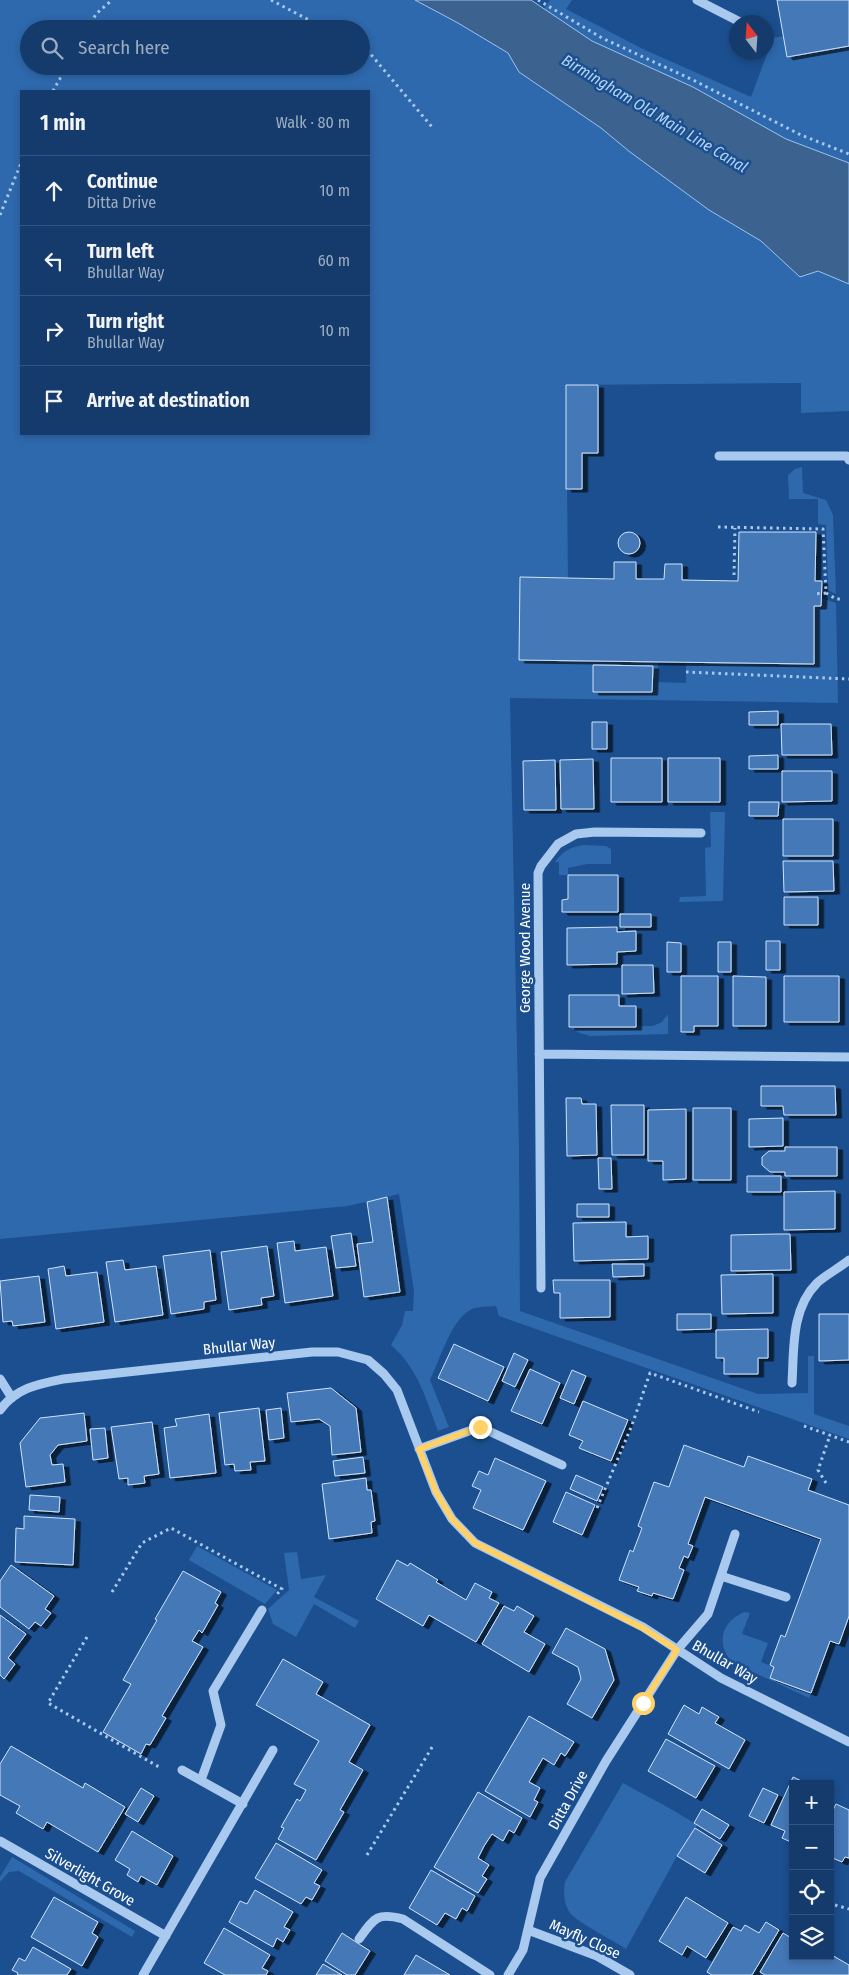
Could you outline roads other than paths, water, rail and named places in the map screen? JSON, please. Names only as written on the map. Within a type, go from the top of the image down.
[{"type":"street","points":[[697,0],[729,16]]},
{"type":"street","points":[[719,456],[848,458]]},
{"type":"street","name":"George Wood Avenue","points":[[541,1288],[538,873],[541,866],[558,844],[576,834],[595,832],[701,832]]},
{"type":"street","points":[[539,1054],[849,1057]]},
{"type":"street","points":[[792,1383],[796,1327],[802,1303],[817,1283],[849,1260]]},
{"type":"street","name":"Bhullar Way","points":[[0,1410],[6,1401],[31,1386],[63,1379],[312,1352],[338,1352],[368,1360],[384,1374],[397,1390],[436,1492],[448,1512],[475,1543],[643,1628],[742,1689],[849,1742]]},
{"type":"street","points":[[0,1379],[12,1398]]},
{"type":"street","points":[[419,1449],[480,1427],[562,1465]]},
{"type":"street","name":"Ditta Drive","points":[[508,1975],[523,1950],[540,1878],[606,1761],[677,1650],[708,1614],[735,1534]]},
{"type":"street","points":[[721,1576],[786,1597]]},
{"type":"street","points":[[200,1780],[221,1725],[213,1691],[262,1610]]},
{"type":"street","points":[[143,1975],[274,1750]]},
{"type":"street","points":[[182,1770],[243,1804]]},
{"type":"street","name":"Silverlight Grove","points":[[0,1841],[166,1936]]},
{"type":"street","points":[[359,1939],[373,1920],[388,1915],[403,1919],[490,1975]]},
{"type":"street","name":"Mayfly Close","points":[[528,1930],[597,1956],[630,1975]]},
{"type":"water","name":"Birmingham Old Main Line Canal","points":[[415,0],[531,0],[592,41],[693,87],[786,139],[849,163],[849,284],[818,271],[800,277],[761,241],[709,210],[630,152],[601,128],[519,72],[508,53]]}]
